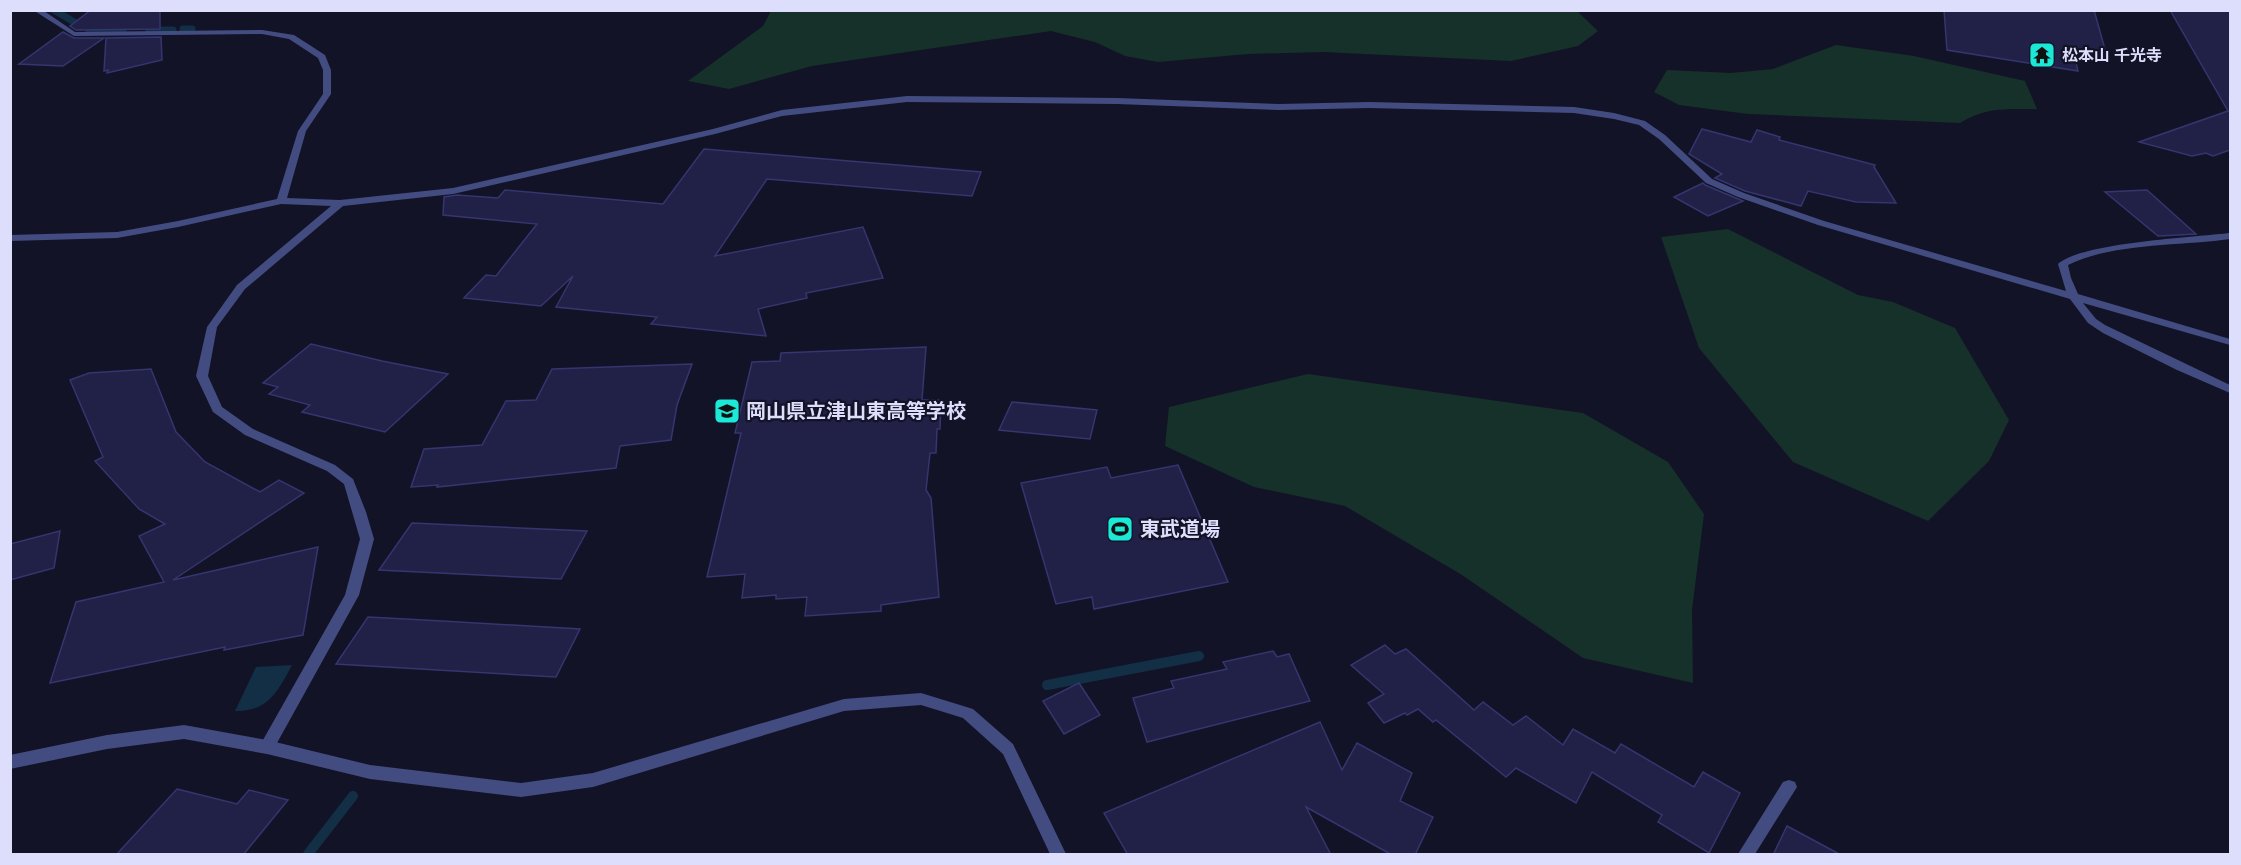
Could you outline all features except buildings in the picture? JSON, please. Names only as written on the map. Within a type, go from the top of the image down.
[{"type":"street","points":[[36,10],[56,20],[62,28],[74,34],[262,32],[291,37],[322,57],[327,70],[327,94],[302,131],[281,201]]},
{"type":"street","points":[[10,238],[117,235],[281,201],[340,203],[453,191],[703,134],[782,113],[907,99],[1117,101],[1279,108],[1369,105],[1574,110],[1642,123],[1662,137],[1709,181],[1741,195],[1821,223],[2230,342]]},
{"type":"street","points":[[267,747],[352,595],[367,539],[349,482],[331,468],[249,432],[217,409],[202,375],[212,327],[241,287],[340,203]]},
{"type":"street","points":[[2230,236],[2148,245],[2068,259],[2062,264],[2063,272],[2074,296],[2091,320],[2107,331],[2230,389]]},
{"type":"street","points":[[10,762],[106,742],[184,732],[267,747],[370,772],[521,790],[593,780],[844,705],[921,699],[968,713],[1008,749],[1058,855]]},
{"type":"street","points":[[1746,855],[1789,787]]},
{"type":"green space","points":[[771,11],[1577,11],[1598,31],[1578,46],[1511,61],[1323,52],[1248,54],[1158,62],[1125,56],[1095,42],[1051,31],[812,66],[729,89],[688,81],[763,26]]},
{"type":"green space","points":[[1836,45],[1914,56],[2025,81],[2037,109],[2006,109],[1988,112],[1960,123],[1748,114],[1679,105],[1654,92],[1667,70],[1731,73],[1773,69]]},
{"type":"green space","points":[[1728,229],[1858,295],[1893,302],[1955,328],[2009,420],[1989,461],[1928,521],[1793,462],[1699,348],[1661,237]]},
{"type":"green space","points":[[1308,374],[1583,413],[1668,462],[1704,514],[1692,610],[1693,683],[1583,658],[1462,575],[1345,506],[1254,487],[1165,446],[1169,407]]},
{"type":"water","points":[[292,665],[277,691],[264,704],[256,708],[235,711],[256,667]]},
{"type":"waterway","points":[[54,10],[79,25]]},
{"type":"waterway","points":[[183,29],[192,29]]},
{"type":"waterway","points":[[89,31],[123,30]]},
{"type":"waterway","points":[[149,30],[173,30]]},
{"type":"waterway","points":[[1047,685],[1199,656]]},
{"type":"waterway","points":[[308,854],[353,796]]},
{"type":"place","name":"松本山 千光寺","points":[[2042,55]]},
{"type":"place","name":"岡山県立津山東高等学校","points":[[727,411]]},
{"type":"place","name":"東武道場","points":[[1120,529]]}]
